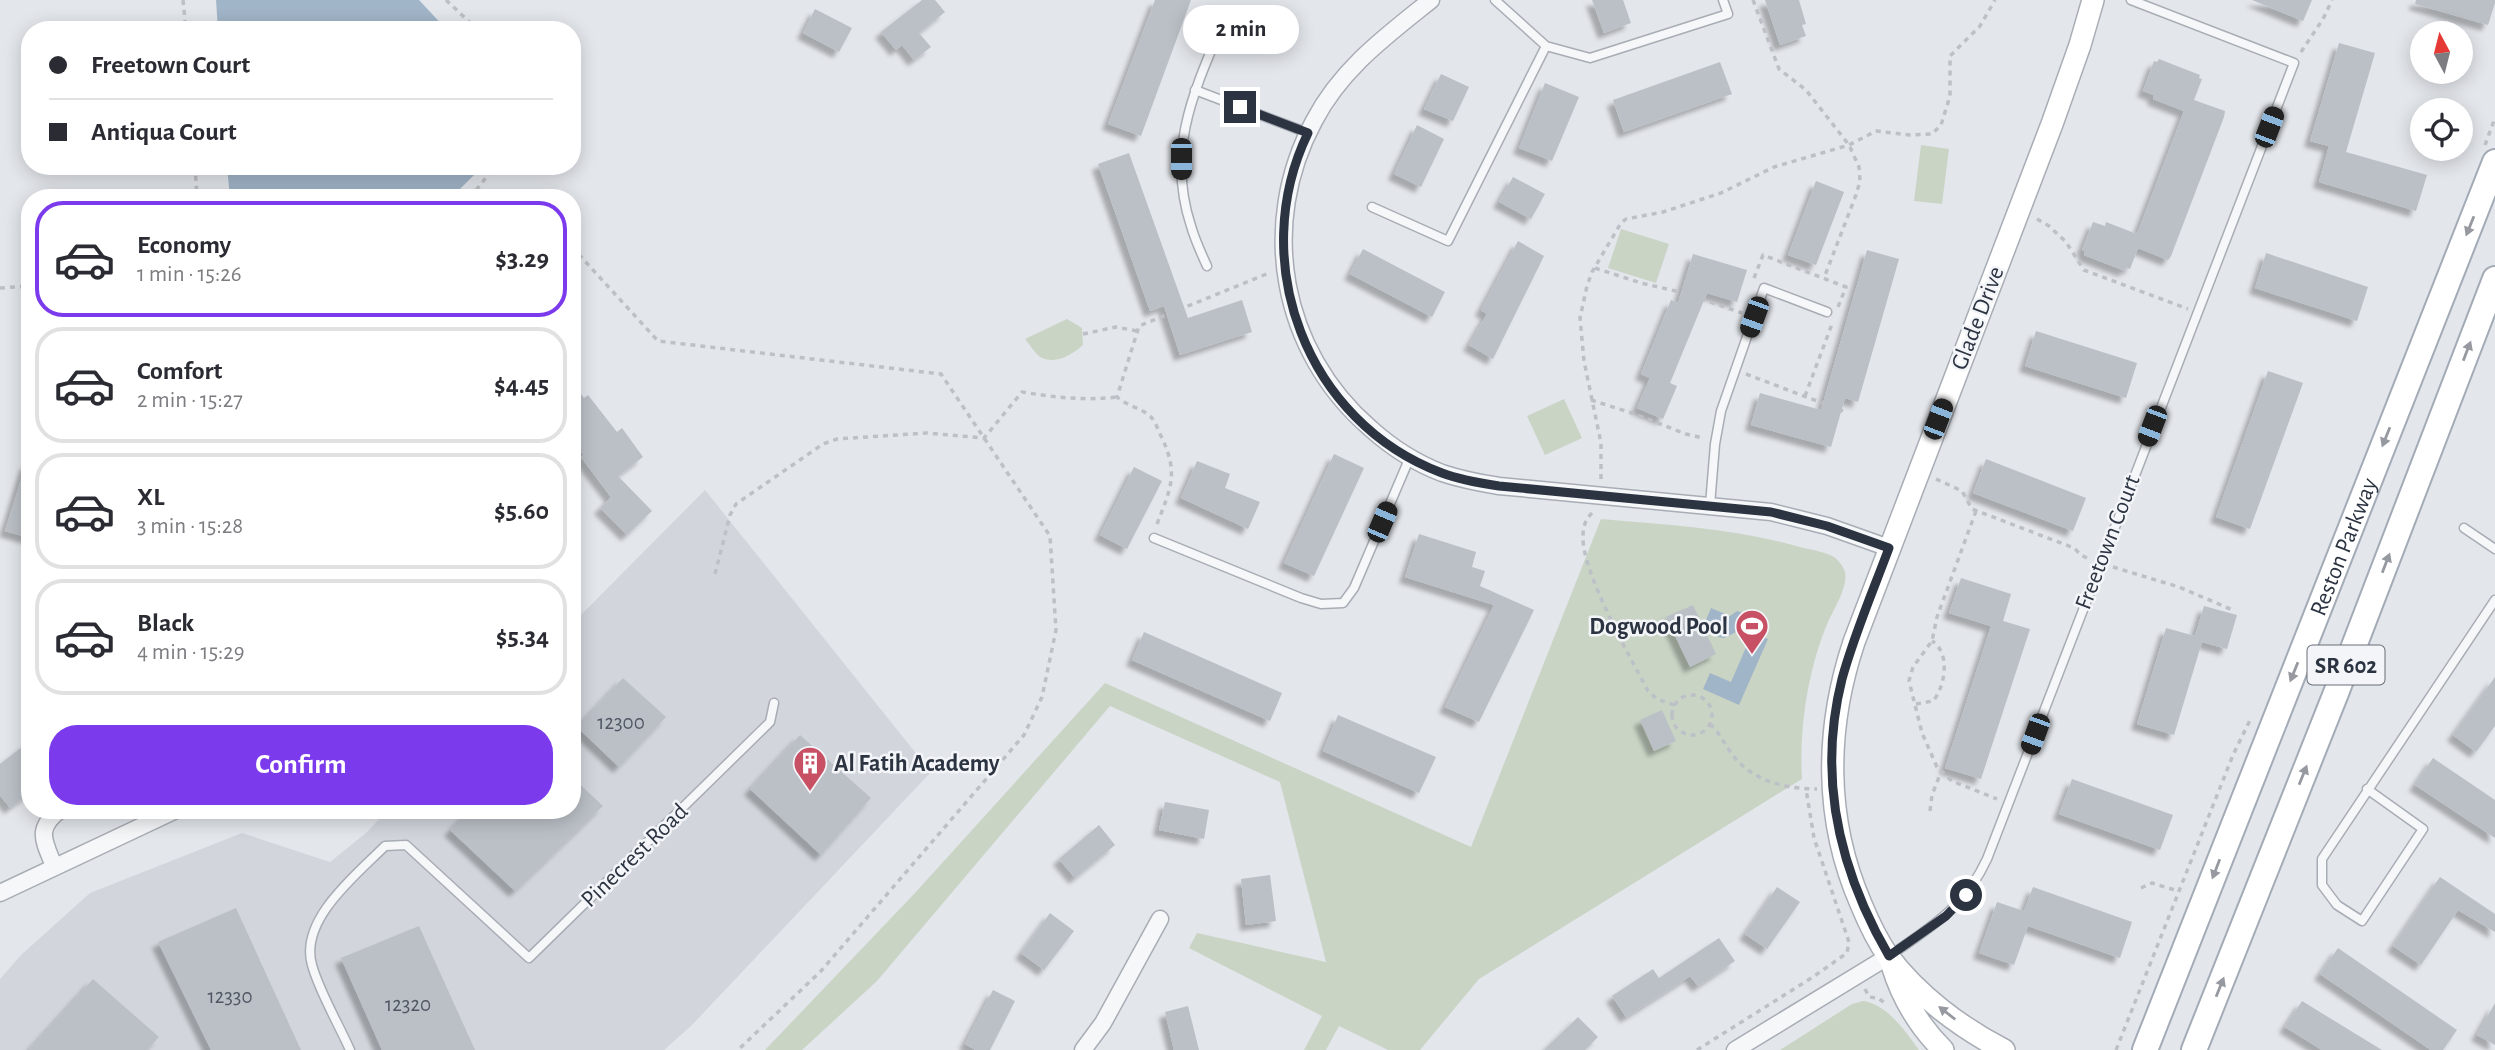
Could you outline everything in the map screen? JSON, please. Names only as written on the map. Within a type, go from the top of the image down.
[{"type":"main road","name":"Reston Parkway","points":[[2145,1050],[2495,162]]},
{"type":"main road","name":"Reston Parkway","points":[[2194,1050],[2336,693],[2495,279]]},
{"type":"street","points":[[1431,0],[1356,63],[1333,90],[1308,133],[1291,175],[1284,208],[1282,242],[1289,301],[1300,332],[1321,371],[1356,416],[1381,438],[1410,457],[1440,472],[1463,479],[1499,486],[1710,505],[1790,516],[1889,548]]},
{"type":"street","name":"Glade Drive","points":[[1943,1050],[1922,1027],[1905,1000],[1889,956],[1864,911],[1849,872],[1840,840],[1833,789],[1833,733],[1840,689],[1854,642],[2019,211],[2077,54],[2093,0]]},
{"type":"street","points":[[49,819],[44,829],[44,840],[54,866]]},
{"type":"street","points":[[0,893],[156,819]]},
{"type":"street","points":[[1083,1050],[1103,1023],[1160,919]]},
{"type":"street","points":[[1735,1050],[1889,956]]},
{"type":"street","name":"Glade Drive","points":[[1889,956],[1918,988],[1947,1014],[2004,1050]]},
{"type":"lane","points":[[1495,0],[1546,46],[1590,58],[1728,14],[1723,0]]},
{"type":"lane","points":[[2131,0],[2294,63]]},
{"type":"lane","points":[[1207,266],[1190,225],[1181,180],[1182,139],[1195,90],[1226,16]]},
{"type":"lane","points":[[1372,207],[1448,241],[1546,46]]},
{"type":"lane","name":"Freetown Court","points":[[1889,956],[1946,916],[1966,895],[1987,859],[2294,63]]},
{"type":"lane","points":[[1195,90],[1308,133]]},
{"type":"lane","points":[[1710,505],[1715,440],[1721,411],[1764,288],[1832,311]]},
{"type":"lane","points":[[1154,538],[1301,598],[1321,604],[1343,603],[1354,587],[1410,457]]},
{"type":"lane","points":[[2464,528],[2495,549]]},
{"type":"lane","points":[[2367,789],[2423,829],[2362,921],[2337,905],[2322,885],[2322,859],[2367,789],[2495,600]]},
{"type":"lane","name":"Pinecrest Road","points":[[350,1050],[312,965],[310,944],[318,918],[385,846],[406,845],[529,958],[770,722],[774,704]]},
{"type":"path","points":[[183,0],[185,21]]},
{"type":"path","points":[[446,0],[468,21]]},
{"type":"path","points":[[1753,0],[1779,69],[1801,84],[1849,145],[1856,158],[1860,181],[1824,278],[1846,286],[1832,311]]},
{"type":"path","points":[[1674,705],[1657,699],[1648,691],[1607,609],[1592,575],[1583,544],[1586,519],[1594,510],[1599,495],[1602,455],[1584,361],[1580,318],[1587,286],[1595,268],[1615,230],[1626,219],[1663,212],[1709,198],[1774,167],[1849,145],[1876,131],[1920,136],[1937,131],[1950,96],[1950,56],[1980,26],[1995,0]]},
{"type":"path","points":[[2294,63],[2323,19],[2332,0]]},
{"type":"path","points":[[477,189],[488,175]]},
{"type":"path","points":[[2019,211],[2040,220],[2059,234],[2084,270],[2196,312]]},
{"type":"path","points":[[581,257],[658,341],[941,374],[1050,536],[1056,630],[1042,697],[1024,735],[830,961],[738,1050]]},
{"type":"path","points":[[1116,397],[1139,326],[1284,268]]},
{"type":"path","points":[[1595,268],[1684,293],[1754,317]]},
{"type":"path","points":[[0,288],[21,287]]},
{"type":"path","points":[[1805,397],[1832,323]]},
{"type":"path","points":[[1083,334],[1116,327],[1137,331]]},
{"type":"path","points":[[1734,370],[1843,411]]},
{"type":"path","points":[[984,438],[1022,392],[1056,397],[1116,397],[1125,405],[1151,417],[1173,466],[1172,486],[1151,537],[1154,538]]},
{"type":"path","points":[[1591,400],[1686,434],[1715,440]]},
{"type":"path","points":[[715,574],[730,515],[736,504],[823,444],[837,439],[928,433],[984,438]]},
{"type":"path","points":[[1918,471],[1962,491],[1968,504],[1976,511],[2074,548],[2081,555],[2100,563],[2179,587],[2235,611]]},
{"type":"path","points":[[1976,511],[1937,617],[1932,641],[1910,674],[1910,686],[1926,743],[1941,772],[1961,785],[2009,804]]},
{"type":"path","points":[[1916,704],[1933,701],[1942,682],[1944,660],[1940,648],[1932,641]]},
{"type":"path","points":[[1710,724],[1699,733],[1683,733],[1672,720],[1674,705],[1686,695],[1701,697],[1711,709],[1710,724],[1746,769],[1772,782],[1806,789],[1833,789]]},
{"type":"path","points":[[1930,811],[1941,772]]},
{"type":"path","points":[[1806,789],[1814,838],[1849,942],[1847,953],[1869,997],[1878,998],[1889,1007]]},
{"type":"path","points":[[2141,888],[2152,883],[2179,891]]},
{"type":"path","points":[[1697,1050],[1847,953]]},
{"type":"shaded area","points":[[705,490],[931,772],[692,1025],[664,1050],[0,1050],[0,979],[21,955],[90,893],[242,833],[330,862],[379,819],[581,819],[581,615]]},
{"type":"green space","points":[[1921,145],[1949,149],[1942,204],[1914,201]]},
{"type":"green space","points":[[1621,229],[1669,244],[1656,283],[1608,268]]},
{"type":"green space","points":[[1067,319],[1082,328],[1083,345],[1069,355],[1057,359],[1040,357],[1025,339]]},
{"type":"green space","points":[[1564,399],[1582,438],[1545,455],[1527,416]]},
{"type":"green space","points":[[1601,519],[1748,535],[1824,553],[1840,563],[1845,572],[1844,584],[1821,640],[1806,699],[1802,779],[1479,979],[1420,1050],[1388,1050],[1339,1026],[1326,1050],[1304,1050],[1322,1016],[1189,948],[1197,933],[1326,962],[1280,782],[1110,706],[877,981],[802,1050],[765,1050],[915,893],[1105,683],[1471,847]]},
{"type":"green space","points":[[1863,1001],[1888,1013],[1919,1050],[1780,1050],[1852,1004]]},
{"type":"water","points":[[216,0],[419,0],[439,21],[217,21]]},
{"type":"water","points":[[228,175],[474,175],[460,189],[229,189]]},
{"type":"water","name":"Dogwood Pool","points":[[1711,608],[1730,616],[1737,611],[1743,613],[1747,629],[1768,639],[1739,705],[1703,689],[1710,673],[1731,682],[1750,638],[1736,632],[1724,638],[1718,637],[1715,623],[1706,620]]},
{"type":"building","points":[[922,0],[935,0],[945,12],[919,33],[931,47],[914,60],[902,45],[896,50],[881,32]]},
{"type":"building","points":[[1155,0],[1191,0],[1141,136],[1108,124]]},
{"type":"building","points":[[1592,0],[1623,0],[1631,23],[1604,33]]},
{"type":"building","points":[[1765,0],[1799,0],[1806,24],[1802,25],[1806,36],[1780,45]]},
{"type":"building","points":[[2252,0],[2312,0],[2303,21]]},
{"type":"building","points":[[2416,0],[2495,0],[2495,3],[2488,25],[2415,4]]},
{"type":"building","points":[[815,9],[852,28],[839,52],[803,33]]},
{"type":"building","points":[[2339,43],[2375,53],[2346,152],[2427,175],[2416,211],[2319,182],[2329,146],[2310,141]]},
{"type":"building","points":[[2159,59],[2200,75],[2199,78],[2202,79],[2194,100],[2225,111],[2171,256],[2168,260],[2138,248],[2130,269],[2126,267],[2125,271],[2084,255],[2085,251],[2082,250],[2093,222],[2105,226],[2106,222],[2137,234],[2184,111],[2153,99],[2154,95],[2143,91],[2154,61]]},
{"type":"building","points":[[1720,62],[1732,94],[1624,132],[1613,100]]},
{"type":"building","points":[[1441,74],[1469,87],[1453,121],[1424,109]]},
{"type":"building","points":[[1545,83],[1579,97],[1552,161],[1519,148]]},
{"type":"building","points":[[1417,125],[1444,139],[1421,187],[1394,174]]},
{"type":"building","points":[[1129,153],[1188,318],[1242,300],[1252,332],[1180,355],[1164,306],[1150,311],[1098,164]]},
{"type":"building","points":[[1513,177],[1545,194],[1531,219],[1499,202]]},
{"type":"building","points":[[1816,181],[1844,192],[1816,265],[1788,255]]},
{"type":"building","points":[[1518,241],[1544,256],[1493,359],[1469,345],[1487,314],[1481,310]]},
{"type":"building","points":[[1363,249],[1445,292],[1432,317],[1350,274]]},
{"type":"building","points":[[1867,250],[1899,259],[1858,402],[1845,398],[1831,447],[1751,425],[1760,393],[1821,410]]},
{"type":"building","points":[[2266,253],[2368,287],[2357,321],[2255,288]]},
{"type":"building","points":[[1693,254],[1747,270],[1737,302],[1707,293],[1670,383],[1677,386],[1663,419],[1637,408],[1650,378],[1641,374],[1671,300],[1678,303]]},
{"type":"building","points":[[2036,331],[2137,363],[2126,398],[2025,366]]},
{"type":"building","points":[[2268,371],[2303,383],[2250,529],[2216,517]]},
{"type":"building","points":[[581,394],[584,398],[588,395],[617,432],[622,428],[643,457],[618,476],[652,511],[627,535],[600,508],[611,497],[581,457],[584,455],[581,451]]},
{"type":"building","points":[[1334,454],[1364,468],[1314,576],[1284,563]]},
{"type":"building","points":[[1986,459],[2086,498],[2073,531],[1973,493]]},
{"type":"building","points":[[1197,461],[1230,474],[1225,488],[1260,502],[1248,529],[1181,498]]},
{"type":"building","points":[[1134,467],[1162,481],[1127,549],[1100,535]]},
{"type":"building","points":[[21,479],[21,535],[5,531]]},
{"type":"building","points":[[1419,534],[1476,552],[1472,567],[1485,571],[1480,586],[1534,610],[1479,722],[1445,707],[1494,605],[1405,577]]},
{"type":"building","points":[[1961,578],[2011,594],[2003,621],[2030,629],[1981,779],[1945,768],[1991,626],[1949,613]]},
{"type":"building","points":[[1693,605],[1716,654],[1690,667],[1666,617]]},
{"type":"building","points":[[2204,606],[2237,615],[2227,649],[2202,642],[2174,735],[2137,724],[2166,628],[2195,636]]},
{"type":"building","points":[[1144,632],[1282,693],[1270,721],[1132,660]]},
{"type":"building","points":[[2495,677],[2495,726],[2476,752],[2453,735]]},
{"type":"building","points":[[623,678],[666,717],[619,767],[581,731],[581,723]]},
{"type":"building","points":[[1662,710],[1676,741],[1654,751],[1640,720]]},
{"type":"building","points":[[1338,715],[1436,757],[1419,793],[1323,751]]},
{"type":"building","name":"Al Fatih Academy","points":[[800,735],[871,798],[821,855],[750,789]]},
{"type":"building","points":[[21,748],[21,800],[10,808],[0,795],[0,764]]},
{"type":"building","points":[[2433,758],[2495,800],[2495,838],[2415,785]]},
{"type":"building","points":[[2072,779],[2173,815],[2160,850],[2059,814]]},
{"type":"building","points":[[581,785],[603,806],[515,891],[450,830],[460,819],[581,819]]},
{"type":"building","points":[[1165,802],[1209,810],[1204,839],[1159,830]]},
{"type":"building","points":[[1099,825],[1115,845],[1075,878],[1059,859]]},
{"type":"building","points":[[1270,875],[1276,921],[1246,925],[1241,879]]},
{"type":"building","points":[[2440,877],[2495,914],[2495,932],[2458,910],[2421,965],[2393,946]]},
{"type":"building","points":[[1777,887],[1800,902],[1767,949],[1745,934]]},
{"type":"building","points":[[2033,887],[2132,922],[2120,958],[2028,926],[2014,965],[1979,953],[1997,902],[2024,911]]},
{"type":"building","points":[[236,908],[301,1050],[211,1050],[158,942]]},
{"type":"building","points":[[1050,913],[1074,931],[1044,970],[1021,953]]},
{"type":"building","points":[[419,926],[475,1050],[382,1050],[341,958]]},
{"type":"building","points":[[1719,938],[1735,961],[1698,986],[1690,976],[1626,1017],[1612,996],[1653,969],[1659,978]]},
{"type":"building","points":[[2338,948],[2457,1030],[2443,1050],[2431,1050],[2320,974]]},
{"type":"building","points":[[93,979],[159,1037],[147,1050],[29,1050]]},
{"type":"building","points":[[993,990],[1015,1001],[990,1050],[976,1050],[965,1044]]},
{"type":"building","points":[[2302,1001],[2382,1050],[2322,1050],[2285,1027]]},
{"type":"building","points":[[2495,1003],[2495,1045],[2477,1035]]},
{"type":"building","points":[[1188,1006],[1199,1050],[1174,1050],[1165,1012]]},
{"type":"building","points":[[1578,1017],[1598,1037],[1585,1050],[1544,1050]]},
{"type":"place","name":"Dogwood Pool","points":[[1752,656]]},
{"type":"place","name":"Al Fatih Academy","points":[[810,793]]},
{"type":"route","points":[[1240,107],[1308,133],[1291,175],[1284,208],[1282,242],[1289,301],[1314,362],[1333,390],[1356,416],[1381,438],[1440,472],[1463,479],[1499,486],[1771,512],[1827,526],[1889,548],[1847,661],[1836,712],[1832,755],[1833,789],[1840,840],[1855,890],[1889,956],[1946,916],[1966,895]]}]
